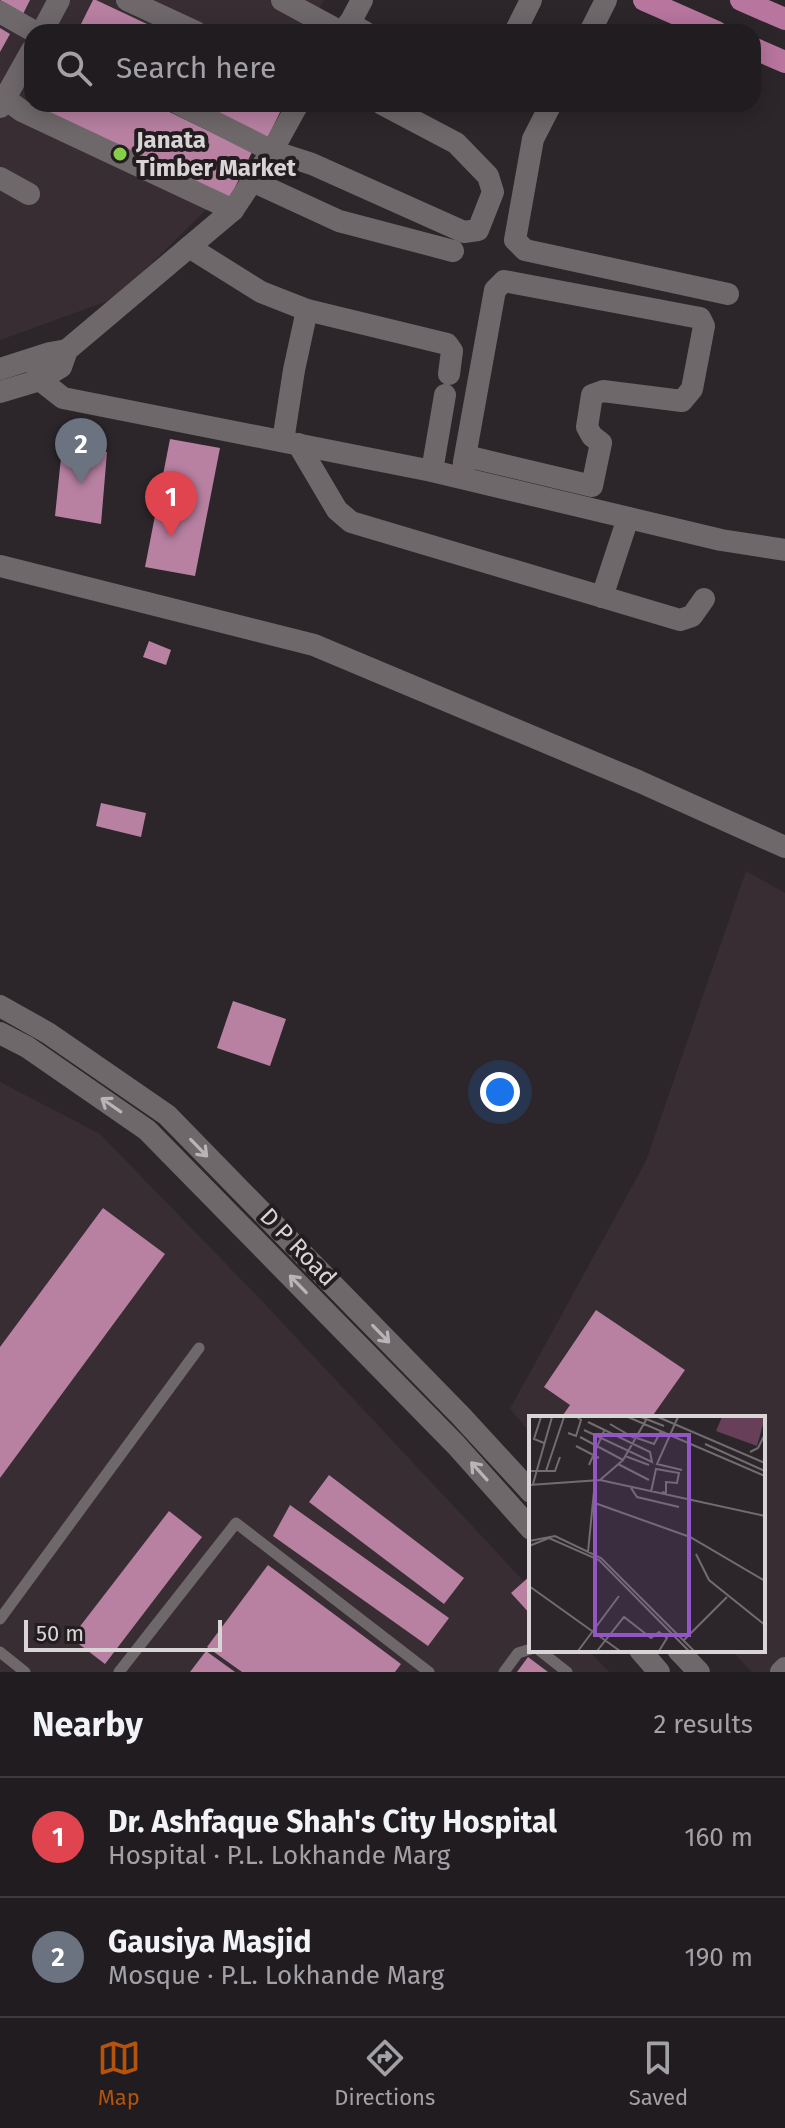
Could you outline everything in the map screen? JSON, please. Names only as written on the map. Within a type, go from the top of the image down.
[{"type":"highway","points":[[644,0],[699,24]]},
{"type":"highway","points":[[741,0],[785,19]]},
{"type":"highway","points":[[761,52],[785,62]]},
{"type":"street","points":[[46,24],[59,0]]},
{"type":"street","points":[[127,0],[179,24]]},
{"type":"street","points":[[282,0],[336,24]]},
{"type":"street","points":[[352,24],[362,0]]},
{"type":"street","points":[[519,24],[531,0]]},
{"type":"street","points":[[594,24],[606,0]]},
{"type":"street","points":[[0,12],[24,26]]},
{"type":"street","points":[[24,63],[2,100],[24,112]]},
{"type":"street","points":[[24,112],[233,210]]},
{"type":"street","points":[[195,112],[272,151],[312,164],[464,232],[478,230],[493,192],[488,176],[456,143],[397,112]]},
{"type":"street","points":[[0,369],[61,367],[67,350],[233,210],[294,112]]},
{"type":"street","points":[[547,112],[533,139],[515,240],[525,250],[728,294]]},
{"type":"street","points":[[0,178],[29,194]]},
{"type":"street","points":[[252,181],[339,221],[453,251]]},
{"type":"street","points":[[189,247],[261,292],[307,310],[447,344],[452,351],[432,471]]},
{"type":"street","points":[[463,478],[495,290],[504,281],[700,318],[704,326],[692,389],[682,401],[603,391],[592,395],[587,427],[601,443],[589,509]]},
{"type":"street","points":[[307,310],[294,370],[290,443],[337,510],[351,522],[680,620],[692,616],[704,599]]},
{"type":"street","points":[[37,369],[63,398],[432,471],[721,540],[785,550]]},
{"type":"street","points":[[0,392],[37,369]]},
{"type":"street","points":[[466,456],[592,486]]},
{"type":"street","points":[[602,597],[628,518]]},
{"type":"street","points":[[0,566],[314,645],[638,781],[785,847]]},
{"type":"street","name":"D P Road","points":[[0,1006],[48,1033],[167,1115],[529,1490]]},
{"type":"street","name":"D P Road","points":[[0,1033],[27,1047],[147,1130],[443,1433],[529,1527]]},
{"type":"street","points":[[443,1433],[461,1416]]},
{"type":"street","points":[[642,1652],[658,1670],[676,1652]]},
{"type":"street","points":[[680,1652],[699,1672]]},
{"type":"lane","points":[[0,1619],[199,1348]]},
{"type":"lane","points":[[119,1672],[236,1523],[429,1672]]},
{"type":"lane","points":[[504,1672],[518,1653],[529,1650]]},
{"type":"lane","points":[[0,1652],[25,1672]]},
{"type":"lane","points":[[542,1652],[567,1672]]},
{"type":"shaded area","name":"Janata Timber Market","points":[[0,0],[324,0],[310,24],[24,24],[24,112],[263,112],[212,204],[116,298],[0,340]]},
{"type":"shaded area","points":[[746,871],[785,893],[785,1672],[752,1672],[733,1652],[765,1652],[765,1416],[529,1416],[529,1431],[510,1409],[646,1161]]},
{"type":"shaded area","points":[[0,1082],[100,1134],[260,1299],[529,1587],[529,1652],[590,1652],[609,1672],[0,1672]]},
{"type":"building","points":[[0,0],[30,0],[23,14]]},
{"type":"building","points":[[93,0],[96,0],[147,24],[81,24]]},
{"type":"building","points":[[0,28],[10,34],[0,52]]},
{"type":"building","points":[[42,112],[170,112],[252,152],[228,202]]},
{"type":"building","points":[[209,112],[280,112],[267,139]]},
{"type":"building","points":[[170,439],[220,448],[195,576],[145,567]]},
{"type":"building","points":[[62,448],[107,452],[101,524],[55,516]]},
{"type":"building","points":[[149,641],[171,650],[166,665],[143,657]]},
{"type":"building","points":[[101,803],[146,813],[141,837],[96,826]]},
{"type":"building","points":[[233,1001],[286,1019],[270,1066],[217,1048]]},
{"type":"building","points":[[103,1208],[165,1254],[0,1478],[0,1347]]},
{"type":"building","points":[[596,1310],[685,1370],[652,1416],[562,1416],[570,1405],[544,1387]]},
{"type":"building","points":[[329,1475],[464,1578],[444,1604],[309,1502]]},
{"type":"building","points":[[290,1505],[449,1618],[428,1646],[273,1536]]},
{"type":"building","points":[[169,1511],[202,1537],[105,1664],[71,1638]]},
{"type":"building","points":[[268,1565],[401,1664],[395,1672],[242,1672],[207,1647]]},
{"type":"building","points":[[529,1577],[529,1613],[511,1593]]},
{"type":"building","points":[[206,1651],[235,1672],[190,1672]]},
{"type":"building","points":[[528,1657],[548,1672],[517,1672]]},
{"type":"place","name":"Janata Timber Market","points":[[120,154]]},
{"type":"place","name":"Gausiya Masjid","points":[[81,484]]},
{"type":"place","name":"Dr. Ashfaque Shah's City Hospital","points":[[171,537]]}]
